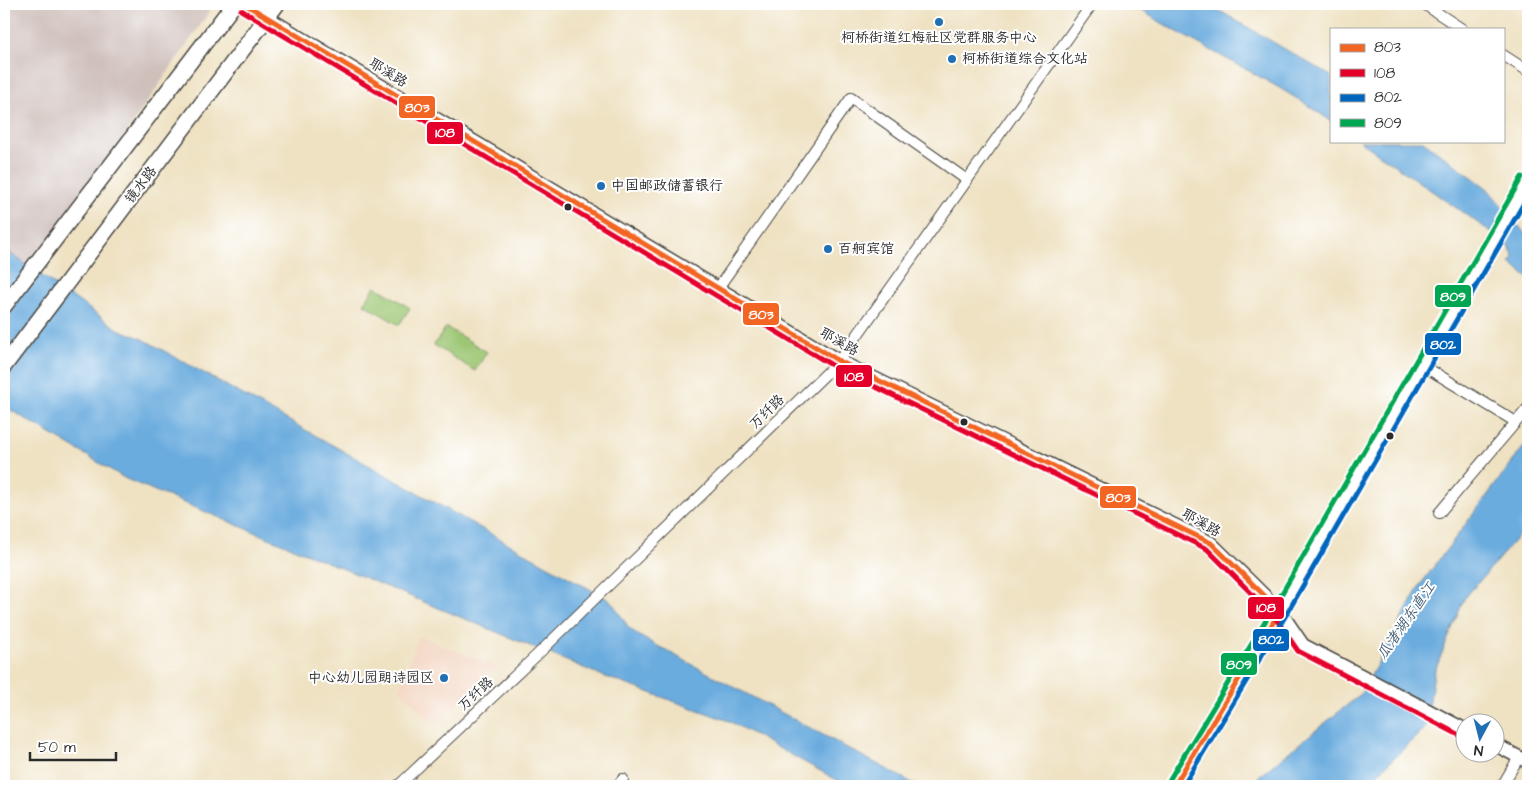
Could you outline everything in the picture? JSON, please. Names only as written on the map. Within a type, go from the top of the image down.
[{"type":"main road","points":[[4,306],[234,4]]},
{"type":"main road","name":"镜水路","points":[[4,366],[277,4]]},
{"type":"street","name":"耶溪路","points":[[245,4],[840,361],[1211,543],[1280,611],[1303,645],[1454,723]]},
{"type":"street","name":"万纤路","points":[[398,786],[610,585],[840,361],[1092,4]]},
{"type":"street","points":[[1424,4],[1460,28]]},
{"type":"street","points":[[1504,56],[1528,71]]},
{"type":"street","points":[[718,288],[851,98],[967,180]]},
{"type":"street","points":[[1174,786],[1280,611],[1528,181]]},
{"type":"street","points":[[1422,365],[1516,422]]},
{"type":"street","points":[[1438,514],[1528,408]]},
{"type":"street","points":[[1502,786],[1523,759],[1504,749]]},
{"type":"shaded area","points":[[4,4],[204,4],[212,8],[34,266],[4,256]]},
{"type":"shaded area","name":"中心幼儿园朗诗园区","points":[[419,636],[497,667],[434,725],[399,689]]},
{"type":"green space","points":[[375,286],[410,308],[399,325],[364,304]]},
{"type":"green space","points":[[446,327],[487,352],[475,371],[434,345]]},
{"type":"water","points":[[1131,4],[1208,4],[1330,75],[1330,120],[1257,75]]},
{"type":"water","points":[[1361,142],[1424,142],[1487,188],[1528,237],[1528,278],[1510,263],[1514,258],[1508,244]]},
{"type":"water","points":[[4,249],[118,329],[143,339],[611,601],[629,628],[641,637],[918,786],[848,786],[729,721],[603,676],[126,479],[4,406]]},
{"type":"water","name":"瓜渚湖东直江","points":[[1528,441],[1528,525],[1464,599],[1434,673],[1426,727],[1368,783],[1360,786],[1254,786],[1259,776],[1361,694],[1420,585]]},
{"type":"transit line","name":"803","points":[[245,4],[839,361],[1211,543],[1280,611]]},
{"type":"transit line","name":"108","points":[[241,10],[835,367],[1207,549],[1274,616],[1298,651],[1454,732]]},
{"type":"transit line","name":"809","points":[[1168,782],[1274,607],[1522,177]]},
{"type":"transit line","name":"802","points":[[1183,786],[1286,615],[1528,196]]},
{"type":"transit line","name":"803","points":[[1174,786],[1280,611]]},
{"type":"place","name":"柯桥街道红梅社区党群服务中心","points":[[939,22]]},
{"type":"place","name":"柯桥街道综合文化站","points":[[952,59]]},
{"type":"place","name":"中国邮政储蓄银行","points":[[601,186]]},
{"type":"place","name":"百舸宾馆","points":[[828,249]]},
{"type":"place","name":"中心幼儿园朗诗园区","points":[[444,678]]}]
